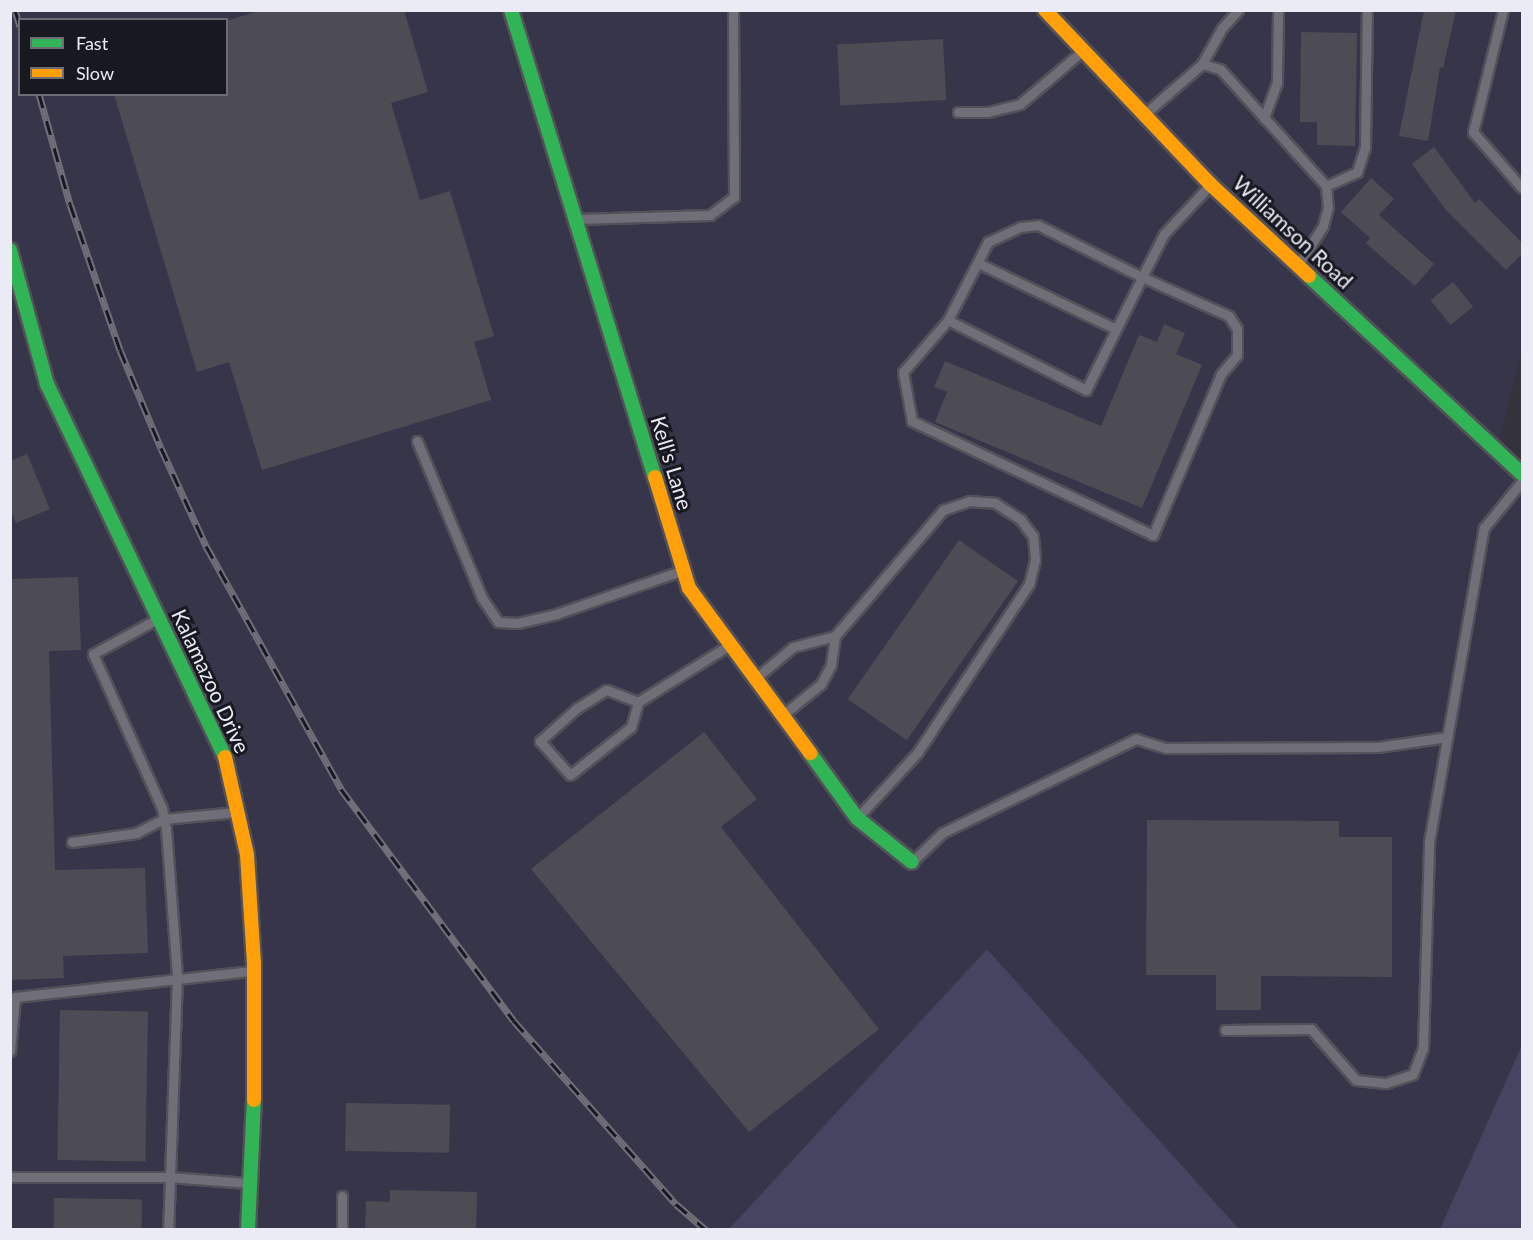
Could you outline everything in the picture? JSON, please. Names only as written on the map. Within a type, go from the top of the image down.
[{"type":"street","name":"Kell's Lane","points":[[511,10],[689,588],[857,818],[912,862]]},
{"type":"street","name":"Williamson Road","points":[[1046,10],[1210,184],[1522,474]]},
{"type":"street","name":"Kalamazoo Drive","points":[[10,250],[47,384],[228,764],[247,855],[254,971],[251,1183],[248,1230]]},
{"type":"lane","points":[[574,220],[710,215],[734,197],[733,10]]},
{"type":"lane","points":[[1144,114],[1202,64],[1222,28],[1238,10]]},
{"type":"lane","points":[[1264,118],[1277,83],[1278,10]]},
{"type":"lane","points":[[1326,186],[1357,172],[1365,148],[1367,10]]},
{"type":"lane","points":[[1503,10],[1473,132],[1522,188]]},
{"type":"lane","points":[[958,112],[988,112],[1020,104],[1083,50]]},
{"type":"lane","points":[[1202,64],[1220,69],[1326,186],[1328,207],[1323,225],[1298,264]]},
{"type":"lane","points":[[948,320],[1086,390],[1164,234],[1210,184]]},
{"type":"lane","points":[[1038,225],[1142,277],[1230,316],[1237,329],[1237,355],[1221,374],[1153,535],[912,421],[903,372],[948,320],[988,242],[1020,226],[1038,225]]},
{"type":"lane","points":[[978,263],[1116,329]]},
{"type":"lane","points":[[417,441],[482,598],[498,622],[518,623],[593,604],[683,570]]},
{"type":"lane","points":[[1225,1030],[1311,1029],[1356,1080],[1386,1083],[1413,1074],[1423,1048],[1429,842],[1484,528],[1522,481]]},
{"type":"lane","points":[[782,715],[821,684],[831,665],[835,636],[943,510],[969,501],[995,503],[1020,519],[1033,536],[1035,560],[1029,584],[918,752],[857,818]]},
{"type":"lane","points":[[159,618],[93,654],[162,808],[164,819],[177,977],[168,1230]]},
{"type":"lane","points":[[755,679],[793,647],[835,636]]},
{"type":"lane","points":[[638,702],[606,690],[577,708],[540,741],[570,775],[631,727],[638,702],[730,645]]},
{"type":"lane","points":[[912,862],[942,832],[1136,739],[1166,748],[1349,747],[1447,737]]},
{"type":"lane","points":[[72,842],[136,833],[164,819],[238,811]]},
{"type":"lane","points":[[10,1051],[15,997],[177,977],[254,971]]},
{"type":"lane","points":[[10,1177],[169,1177],[251,1183]]},
{"type":"lane","points":[[342,1196],[342,1230]]},
{"type":"shaded area","points":[[10,11],[1522,11],[1522,350],[1496,454],[1522,480],[1522,1045],[1440,1229],[1239,1229],[987,949],[729,1229],[11,1229]]},
{"type":"shaded area","points":[[987,949],[1239,1229],[729,1229]]},
{"type":"shaded area","points":[[1522,1045],[1522,1229],[1440,1229]]},
{"type":"building","points":[[262,10],[404,10],[428,92],[391,103],[420,200],[450,191],[494,336],[474,342],[491,400],[262,470],[229,362],[197,372],[115,96],[228,96],[228,20]]},
{"type":"building","points":[[1424,10],[1456,10],[1443,68],[1440,67],[1428,141],[1399,136]]},
{"type":"building","points":[[1301,32],[1357,33],[1355,146],[1317,145],[1317,122],[1300,122]]},
{"type":"building","points":[[943,39],[946,100],[840,105],[837,45]]},
{"type":"building","points":[[1434,147],[1475,203],[1479,199],[1522,243],[1522,254],[1506,270],[1446,210],[1412,164]]},
{"type":"building","points":[[1371,178],[1394,199],[1379,215],[1434,264],[1415,286],[1366,243],[1370,238],[1341,212]]},
{"type":"building","points":[[1453,282],[1473,307],[1451,325],[1430,300]]},
{"type":"building","points":[[1164,324],[1185,333],[1176,354],[1202,365],[1142,508],[935,422],[947,392],[934,387],[945,361],[1101,426],[1139,335],[1157,342]]},
{"type":"building","points":[[27,454],[50,509],[16,523],[10,509],[10,461]]},
{"type":"building","points":[[959,540],[1018,581],[907,740],[848,699]]},
{"type":"building","points":[[78,577],[81,650],[49,651],[55,870],[145,868],[148,953],[63,956],[64,978],[10,980],[10,579]]},
{"type":"building","points":[[704,732],[757,799],[721,827],[879,1029],[749,1132],[531,869]]},
{"type":"building","points":[[1147,820],[1339,821],[1339,837],[1392,837],[1392,977],[1261,976],[1261,1010],[1216,1010],[1216,975],[1146,975]]},
{"type":"building","points":[[60,1010],[148,1012],[145,1162],[57,1160]]},
{"type":"building","points":[[346,1103],[450,1105],[449,1153],[345,1151]]},
{"type":"building","points":[[390,1190],[477,1192],[476,1230],[365,1230],[366,1201],[390,1202]]},
{"type":"building","points":[[54,1198],[142,1200],[141,1230],[53,1230]]},
{"type":"railway","points":[[15,10],[18,20]]},
{"type":"railway","points":[[40,96],[70,204],[120,350],[161,448],[206,546],[341,789],[514,1021],[676,1204],[706,1230]]},
{"type":"traffic: fast","points":[[511,10],[655,477]]},
{"type":"traffic: fast","points":[[10,250],[47,384],[225,757]]},
{"type":"traffic: fast","points":[[1309,276],[1522,474]]},
{"type":"traffic: fast","points":[[810,753],[857,818],[912,862]]},
{"type":"traffic: fast","points":[[248,1230],[254,1100]]},
{"type":"traffic: slow","points":[[1045,10],[1210,184],[1309,276]]},
{"type":"traffic: slow","points":[[655,477],[689,588],[810,753]]},
{"type":"traffic: slow","points":[[225,757],[247,855],[254,963],[254,1100]]}]
